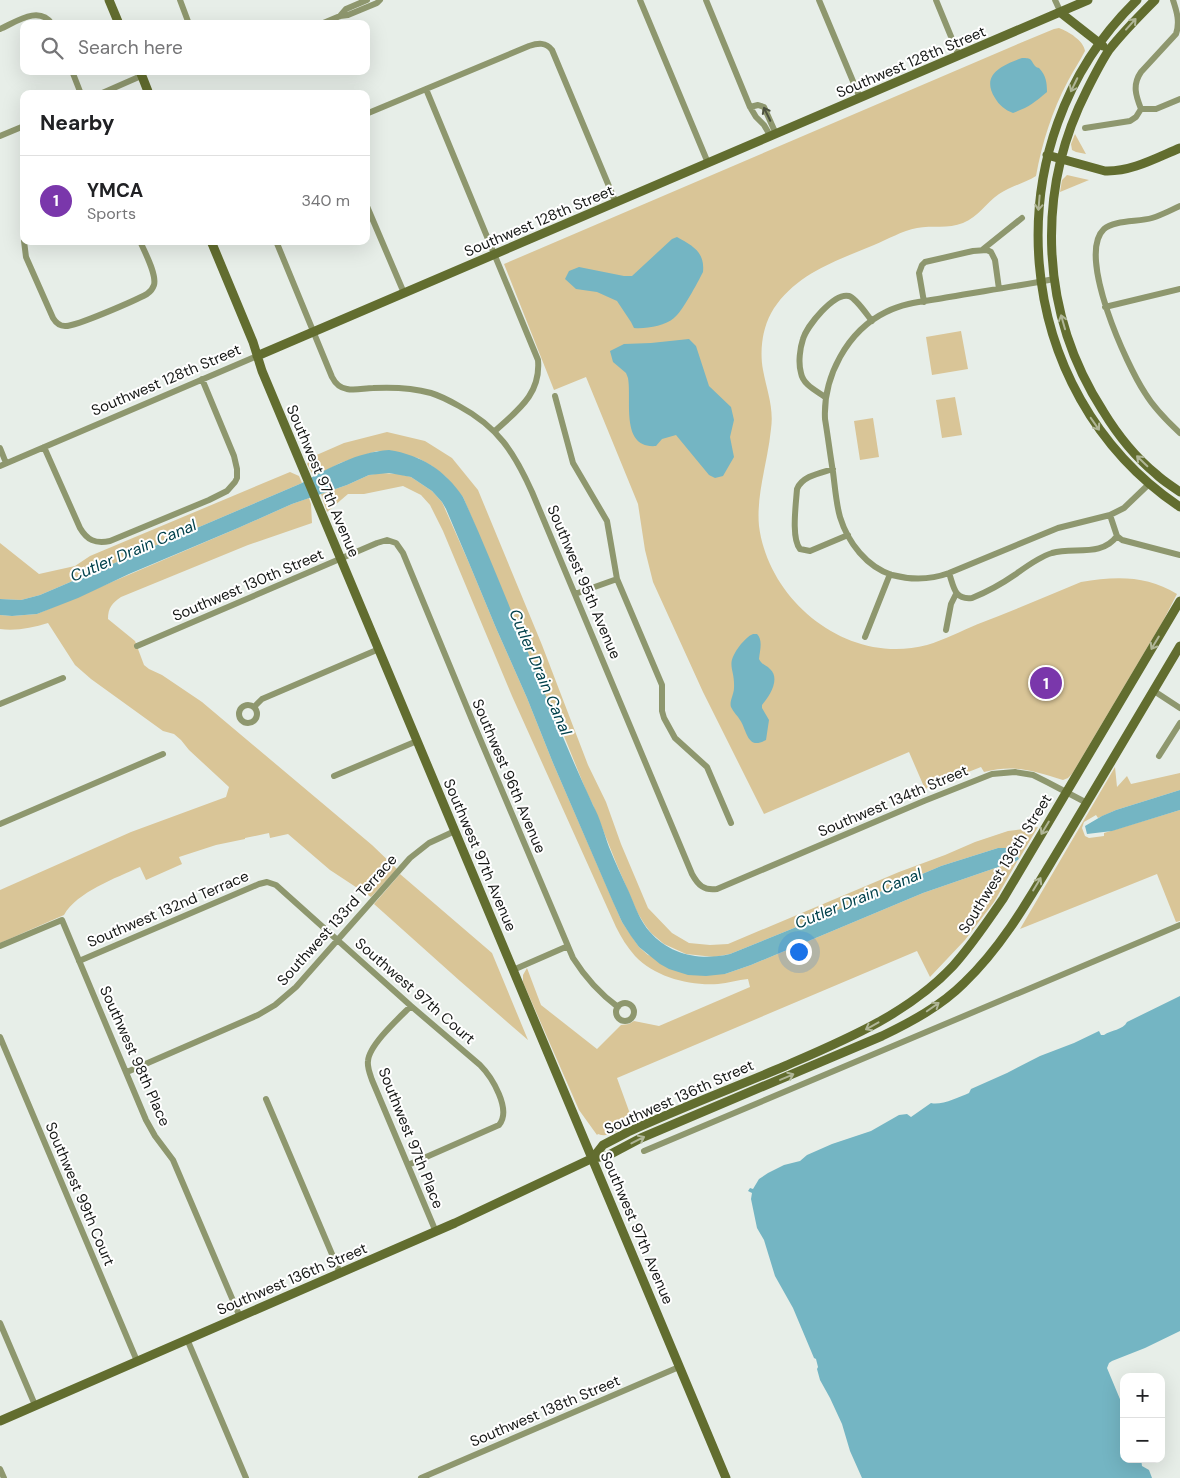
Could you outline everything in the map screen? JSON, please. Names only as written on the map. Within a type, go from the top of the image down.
[{"type":"street","points":[[109,0],[117,20]]},
{"type":"street","points":[[180,0],[188,20]]},
{"type":"street","points":[[340,16],[346,9],[367,0]]},
{"type":"street","points":[[330,20],[348,15],[380,0]]},
{"type":"street","points":[[640,0],[708,164]]},
{"type":"street","points":[[706,0],[750,107],[773,135]]},
{"type":"street","points":[[820,0],[860,98]]},
{"type":"street","points":[[936,0],[959,56]]},
{"type":"street","points":[[1055,0],[1061,13],[1109,51]]},
{"type":"street","name":"Southwest 128th Street","points":[[3,465],[1088,0]]},
{"type":"street","points":[[1137,0],[1099,43],[1082,69],[1053,134],[1040,194],[1038,255],[1046,314],[1054,340],[1081,402],[1126,463],[1149,484],[1180,507]]},
{"type":"street","points":[[1155,0],[1132,23],[1109,51],[1076,112],[1060,159],[1051,229],[1054,279],[1062,320],[1087,384],[1111,424],[1135,455],[1156,475],[1180,492]]},
{"type":"street","points":[[1141,109],[1135,92],[1136,80],[1141,72],[1172,40],[1179,28],[1180,20],[1173,0]]},
{"type":"street","points":[[22,20],[38,14],[48,20]]},
{"type":"street","points":[[0,29],[20,21]]},
{"type":"street","points":[[370,112],[529,46],[545,44],[552,50],[616,203]]},
{"type":"street","points":[[74,75],[79,90]]},
{"type":"street","points":[[108,90],[136,75]]},
{"type":"street","points":[[141,75],[147,90]]},
{"type":"street","points":[[426,89],[537,354],[537,380],[532,392],[512,416],[495,431]]},
{"type":"street","points":[[1141,109],[1156,109],[1180,99]]},
{"type":"street","points":[[750,107],[764,106],[773,135]]},
{"type":"street","points":[[1085,128],[1130,121],[1136,117],[1141,109]]},
{"type":"street","points":[[0,136],[20,128]]},
{"type":"street","points":[[1048,155],[1105,170],[1121,170],[1180,148]]},
{"type":"street","points":[[1180,206],[1153,217],[1106,227],[1101,232],[1096,249],[1098,270],[1113,329],[1137,381],[1146,395],[1180,433]]},
{"type":"street","points":[[370,213],[404,293]]},
{"type":"street","points":[[982,250],[1022,218]]},
{"type":"street","points":[[24,245],[24,250],[53,318],[60,325],[70,326],[150,291],[154,282],[152,270],[142,245]]},
{"type":"street","name":"Southwest 97th Avenue","points":[[213,245],[306,476],[726,1478]]},
{"type":"street","points":[[278,245],[314,332]]},
{"type":"street","points":[[924,302],[919,274],[922,264],[929,260],[982,250],[991,252],[993,256],[999,289]]},
{"type":"street","points":[[1054,279],[896,308],[872,322],[856,336],[837,362],[825,397],[825,419],[840,518],[857,550],[878,569],[904,578],[934,578],[1058,528],[1110,515],[1128,504],[1149,484]]},
{"type":"street","points":[[1106,307],[1180,289]]},
{"type":"street","points":[[825,397],[808,385],[801,373],[801,350],[805,334],[829,304],[846,295],[853,298],[872,322]]},
{"type":"street","name":"Southwest 95th Avenue","points":[[314,332],[334,381],[339,386],[347,389],[413,389],[442,397],[470,412],[495,431],[522,469],[692,874],[699,885],[709,890]]},
{"type":"street","points":[[44,447],[80,528],[90,540],[98,542],[110,541],[216,497],[227,491],[235,482],[237,469],[234,456],[202,379]]},
{"type":"street","points":[[1075,391],[1087,384]]},
{"type":"street","points":[[1081,402],[1093,395]]},
{"type":"street","points":[[555,396],[573,463],[607,521],[618,579],[662,685],[662,711],[664,718],[675,738],[707,767],[731,823]]},
{"type":"street","points":[[0,448],[3,465]]},
{"type":"street","points":[[833,469],[812,476],[799,484],[795,527],[796,541],[800,549],[810,552],[848,535]]},
{"type":"street","points":[[1110,515],[1117,536],[1122,540],[1180,555]]},
{"type":"street","points":[[949,573],[956,594],[962,598],[972,598],[1049,554],[1104,547],[1112,543],[1117,536]]},
{"type":"street","name":"Southwest 130th Street","points":[[137,646],[382,541],[396,542]]},
{"type":"street","name":"Southwest 96th Avenue","points":[[396,542],[403,553],[573,958],[586,977],[618,1007]]},
{"type":"street","points":[[865,637],[890,574]]},
{"type":"street","points":[[575,594],[618,579]]},
{"type":"street","points":[[946,630],[951,604],[956,594]]},
{"type":"street","name":"Southwest 136th Street","points":[[593,1158],[603,1145],[628,1132],[850,1037],[883,1020],[926,990],[952,966],[977,937],[1003,899],[1180,601]]},
{"type":"street","name":"Southwest 136th Street","points":[[0,1421],[436,1232],[593,1158],[607,1156],[657,1131],[882,1036],[908,1024],[933,1008],[963,985],[989,957],[1024,907],[1180,646]]},
{"type":"street","points":[[254,707],[262,699],[379,649]]},
{"type":"street","points":[[0,704],[63,678]]},
{"type":"street","points":[[1154,691],[1180,708]]},
{"type":"street","points":[[1159,756],[1180,722]]},
{"type":"street","points":[[334,776],[417,741]]},
{"type":"street","points":[[0,824],[163,754]]},
{"type":"street","name":"Southwest 134th Street","points":[[709,890],[722,887],[988,776],[1006,772],[1027,774],[1041,778],[1086,803]]},
{"type":"street","name":"Southwest 133rd Terrace","points":[[126,1072],[264,1012],[275,1005],[289,994],[403,865],[418,851],[433,841],[455,831]]},
{"type":"street","name":"Southwest 97th Court","points":[[268,882],[278,888],[410,1006],[463,1049],[484,1069],[492,1080],[504,1114],[502,1121],[494,1128],[408,1165]]},
{"type":"street","name":"Southwest 132nd Terrace","points":[[79,961],[251,887],[268,882]]},
{"type":"street","name":"Southwest 98th Place","points":[[0,946],[62,920],[150,1128],[173,1160],[240,1317]]},
{"type":"street","points":[[644,1151],[1180,925]]},
{"type":"street","points":[[513,970],[568,946]]},
{"type":"street","name":"Southwest 97th Place","points":[[410,1006],[379,1039],[370,1054],[368,1065],[370,1074],[436,1232]]},
{"type":"street","name":"Southwest 99th Court","points":[[0,1037],[137,1361]]},
{"type":"street","points":[[266,1099],[340,1273]]},
{"type":"street","points":[[0,1323],[35,1405]]},
{"type":"street","points":[[187,1339],[246,1478]]},
{"type":"street","name":"Southwest 138th Street","points":[[421,1478],[679,1367]]},
{"type":"street","points":[[0,1469],[4,1478]]},
{"type":"shaded area","points":[[1059,28],[1079,40],[1085,51],[1062,92],[1052,116],[1041,151],[1036,176],[999,194],[973,217],[963,223],[952,226],[923,227],[906,231],[821,268],[797,283],[772,311],[765,327],[762,344],[763,370],[772,421],[759,502],[759,526],[766,554],[779,580],[796,603],[818,622],[842,637],[869,646],[898,649],[927,645],[1081,582],[1118,578],[1142,580],[1154,583],[1177,594],[1163,621],[1068,778],[1063,780],[1033,771],[1015,769],[984,772],[981,767],[925,789],[909,752],[764,814],[703,692],[653,582],[645,550],[638,504],[586,377],[554,390],[504,264]]},
{"type":"shaded area","points":[[1075,134],[1086,154],[1072,150],[1071,144]]},
{"type":"shaded area","points":[[1067,175],[1089,180],[1060,192],[1062,180]]},
{"type":"shaded area","points":[[961,331],[968,369],[932,375],[926,337]]},
{"type":"shaded area","points":[[955,397],[962,435],[942,438],[936,400]]},
{"type":"shaded area","points":[[873,418],[879,457],[860,460],[854,421]]},
{"type":"shaded area","points":[[387,432],[425,441],[452,458],[478,490],[542,645],[588,765],[606,802],[621,844],[648,908],[672,933],[689,943],[728,944],[975,842],[1008,831],[1038,827],[1019,859],[1014,848],[998,848],[941,866],[730,954],[714,957],[686,954],[664,944],[651,933],[637,912],[463,497],[446,477],[418,458],[377,451],[340,463],[314,477],[307,464],[312,457],[344,443]]},
{"type":"shaded area","points":[[290,472],[299,476],[302,483],[40,595],[21,600],[0,599],[0,543],[39,574],[75,566],[90,556]]},
{"type":"shaded area","points":[[381,473],[411,477],[432,491],[442,502],[622,922],[639,947],[648,955],[725,974],[751,965],[923,893],[1004,865],[1006,868],[1018,860],[994,902],[965,940],[930,977],[917,951],[617,1078],[633,1122],[612,1134],[597,1135],[579,1110],[523,982],[523,975],[527,968],[541,1005],[597,1049],[621,1025],[634,1021],[659,1026],[750,987],[748,979],[718,984],[684,982],[652,970],[629,949],[616,927],[512,696],[443,531],[430,505],[421,495],[403,486],[364,494],[348,494],[327,512],[321,494],[369,475]]},
{"type":"shaded area","points":[[309,498],[312,523],[248,545],[121,597],[111,606],[108,619],[135,641],[144,665],[202,702],[372,845],[397,869],[371,897],[330,870],[288,834],[270,838],[269,833],[216,845],[179,857],[182,864],[146,880],[140,867],[87,893],[78,899],[64,915],[0,943],[0,890],[131,832],[226,797],[229,787],[174,734],[163,731],[91,679],[75,665],[48,623],[24,629],[0,629],[0,615],[37,614]]},
{"type":"shaded area","points":[[1115,767],[1117,787],[1127,776],[1131,784],[1180,773],[1180,790],[1116,810],[1098,818],[1096,815],[1084,822],[1082,828],[1085,836],[1089,838],[1104,836],[1104,833],[1180,810],[1180,921],[1176,922],[1157,874],[1020,929]]},
{"type":"shaded area","points":[[400,874],[492,953],[528,1040],[374,904]]},
{"type":"water","points":[[1022,58],[1030,59],[1043,73],[1046,79],[1047,92],[1023,109],[1013,113],[1002,107],[997,101],[991,90],[990,83],[992,77],[1001,67]]},
{"type":"water","points":[[677,237],[697,250],[702,259],[703,272],[681,310],[670,321],[661,325],[634,328],[617,301],[597,292],[576,289],[565,279],[569,271],[579,267],[632,276],[672,239]]},
{"type":"water","points":[[689,339],[696,346],[709,386],[731,407],[734,420],[730,437],[734,457],[723,476],[715,478],[709,475],[676,435],[662,439],[656,446],[645,445],[637,440],[632,432],[630,422],[628,378],[626,373],[613,362],[610,351],[624,344]]},
{"type":"water","points":[[389,450],[401,452],[431,465],[456,487],[463,497],[559,729],[598,815],[611,853],[638,913],[650,932],[667,946],[676,951],[697,956],[708,957],[730,954],[941,866],[998,848],[1014,848],[1019,859],[1005,868],[1004,865],[923,893],[751,965],[725,974],[688,975],[660,964],[639,947],[622,922],[446,509],[432,491],[411,477],[389,473],[369,475],[347,485],[292,504],[78,598],[37,614],[0,615],[0,599],[21,600],[40,595],[302,483],[355,457]]},
{"type":"water","points":[[753,634],[757,634],[760,639],[759,659],[770,669],[774,678],[771,693],[762,705],[769,720],[766,740],[760,743],[751,741],[731,705],[734,688],[733,657],[741,644]]},
{"type":"water","points":[[1180,790],[1180,810],[1112,831],[1087,834],[1085,826],[1102,816]]},
{"type":"water","points":[[1180,996],[1180,1331],[1112,1361],[1107,1368],[1120,1399],[1120,1463],[1142,1463],[1142,1466],[1149,1470],[1152,1478],[862,1478],[850,1451],[842,1424],[820,1380],[816,1359],[793,1308],[775,1276],[764,1240],[757,1228],[751,1199],[752,1193],[748,1191],[750,1188],[753,1189],[759,1179],[784,1165],[800,1161],[807,1155],[832,1144],[871,1131],[899,1115],[907,1114],[911,1117],[931,1103],[945,1102],[965,1095],[971,1089],[1040,1056],[1099,1031],[1101,1035],[1104,1035],[1120,1028],[1127,1022]]},
{"type":"place","name":"YMCA","points":[[1046,683]]},
{"type":"water label","name":"Cutler Drain Canal","points":[[133,550]]},
{"type":"water label","name":"Cutler Drain Canal","points":[[541,672]]},
{"type":"water label","name":"Cutler Drain Canal","points":[[858,898]]}]
